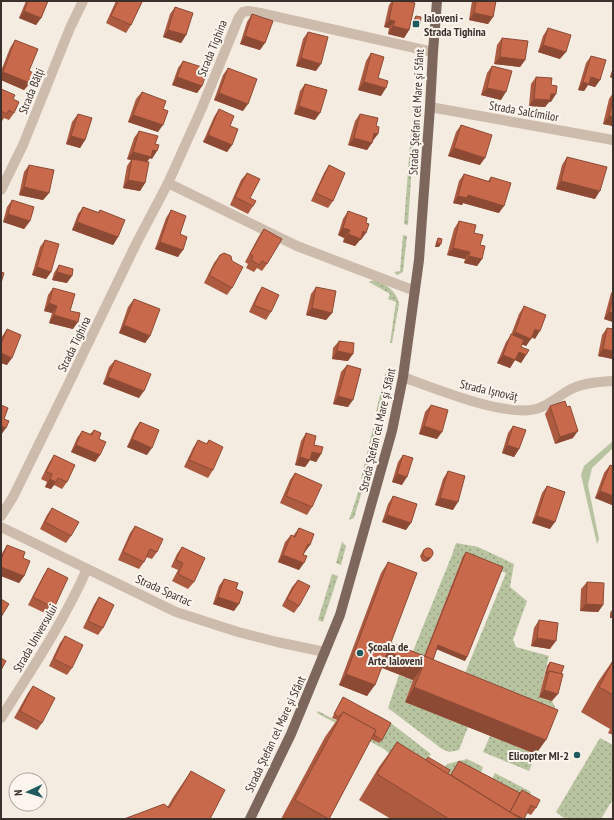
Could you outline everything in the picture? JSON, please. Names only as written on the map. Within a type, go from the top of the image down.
[{"type":"main road","name":"Strada Ștefan cel Mare și Sfânt","points":[[250,819],[291,734],[342,609],[379,482],[392,431],[403,377],[422,229],[437,1]]},
{"type":"street","name":"Strada Bălți","points":[[1,190],[23,145],[82,1]]},
{"type":"street","name":"Strada Tighina","points":[[1,516],[68,387],[136,244],[168,183],[201,110],[239,16],[243,12],[249,11],[260,13],[433,52]]},
{"type":"street","name":"Strada Salcîmilor","points":[[430,107],[613,140]]},
{"type":"street","points":[[168,183],[296,246],[415,291]]},
{"type":"street","name":"Strada Ișnovăț","points":[[403,377],[442,391],[486,404],[526,411],[546,406],[566,392],[578,386],[613,380]]},
{"type":"street","name":"Strada Spartac","points":[[1,527],[176,612],[277,642],[325,652]]},
{"type":"street","name":"Strada Universului","points":[[1,718],[37,662],[87,569]]},
{"type":"green space","points":[[411,131],[414,131],[408,225],[404,224]]},
{"type":"green space","points":[[403,235],[407,236],[403,272],[397,275],[394,272],[400,271]]},
{"type":"green space","points":[[374,280],[390,288],[398,299],[399,304],[392,343],[390,343],[396,302],[388,299],[390,294],[369,282]]},
{"type":"green space","points":[[385,374],[388,375],[379,413],[376,412]]},
{"type":"green space","points":[[373,428],[376,429],[365,478],[361,479]]},
{"type":"green space","points":[[613,441],[613,448],[592,468],[588,485],[599,539],[597,544],[581,475],[584,466]]},
{"type":"green space","points":[[359,490],[362,491],[354,518],[349,520]]},
{"type":"green space","points":[[342,542],[346,546],[341,565],[336,563]]},
{"type":"green space","points":[[456,543],[478,547],[514,564],[510,587],[527,601],[513,640],[516,647],[549,656],[539,697],[552,701],[555,707],[552,716],[463,678],[506,573],[463,556],[418,672],[411,656]]},
{"type":"green space","points":[[332,574],[338,576],[323,622],[318,620]]},
{"type":"green space","points":[[399,675],[413,680],[405,702],[468,727],[459,750],[449,752],[442,749],[388,708]]},
{"type":"green space","points":[[318,711],[379,743],[372,719],[376,714],[387,720],[431,754],[415,777],[384,749],[317,713]]},
{"type":"green space","points":[[490,736],[536,754],[529,771],[483,752]]},
{"type":"green space","points":[[600,738],[613,745],[613,799],[601,819],[565,819],[556,812]]},
{"type":"green space","points":[[467,759],[483,767],[479,777],[445,786],[441,775],[447,764]]},
{"type":"green space","points":[[495,773],[531,792],[526,802],[490,783]]},
{"type":"building","points":[[28,1],[48,1],[41,18],[24,11]]},
{"type":"building","points":[[118,1],[142,2],[131,25],[111,16]]},
{"type":"building","points":[[393,1],[407,1],[415,3],[409,30],[393,26],[395,21],[389,20]]},
{"type":"building","points":[[476,1],[496,1],[493,17],[474,13]]},
{"type":"building","points":[[175,7],[193,13],[186,35],[168,30]]},
{"type":"building","points":[[252,14],[273,21],[265,43],[245,36]]},
{"type":"building","points":[[416,16],[421,17],[420,24],[414,23]]},
{"type":"building","points":[[548,28],[571,35],[566,52],[543,45]]},
{"type":"building","points":[[308,32],[328,37],[321,64],[301,58]]},
{"type":"building","points":[[502,38],[528,41],[525,60],[500,57]]},
{"type":"building","points":[[15,40],[38,49],[29,71],[34,73],[30,83],[3,72]]},
{"type":"building","points":[[371,53],[384,57],[378,78],[388,81],[386,88],[364,82]]},
{"type":"building","points":[[591,56],[606,60],[600,80],[591,77],[589,84],[583,82]]},
{"type":"building","points":[[183,61],[208,69],[202,86],[177,77]]},
{"type":"building","points":[[492,66],[512,71],[506,92],[487,88]]},
{"type":"building","points":[[228,68],[257,79],[248,104],[219,93]]},
{"type":"building","points":[[536,77],[552,78],[551,85],[557,86],[556,94],[551,94],[550,100],[534,99]]},
{"type":"building","points":[[305,84],[327,90],[320,113],[299,106]]},
{"type":"building","points":[[1,89],[15,95],[13,99],[19,102],[14,113],[9,110],[7,114],[1,111]]},
{"type":"building","points":[[142,92],[166,101],[163,109],[168,111],[163,125],[133,115]]},
{"type":"building","points":[[613,97],[613,117],[609,116]]},
{"type":"building","points":[[219,109],[234,116],[230,126],[238,129],[232,145],[208,135]]},
{"type":"building","points":[[78,114],[92,118],[85,140],[71,136]]},
{"type":"building","points":[[360,114],[378,118],[376,126],[379,127],[378,134],[374,133],[372,143],[354,138]]},
{"type":"building","points":[[461,125],[492,135],[485,158],[454,148]]},
{"type":"building","points":[[139,131],[158,136],[155,144],[159,145],[157,151],[153,150],[151,157],[133,152]]},
{"type":"building","points":[[567,157],[607,167],[600,191],[561,181]]},
{"type":"building","points":[[132,159],[149,162],[145,183],[128,180]]},
{"type":"building","points":[[29,165],[54,170],[49,193],[24,187]]},
{"type":"building","points":[[329,165],[345,173],[333,201],[316,193]]},
{"type":"building","points":[[247,173],[260,179],[250,198],[256,201],[253,206],[235,197]]},
{"type":"building","points":[[464,174],[490,182],[491,177],[511,183],[504,206],[468,195],[467,198],[458,196]]},
{"type":"building","points":[[12,200],[34,207],[30,221],[8,214]]},
{"type":"building","points":[[83,207],[99,213],[100,210],[125,220],[118,237],[77,222]]},
{"type":"building","points":[[171,210],[186,216],[180,234],[187,237],[183,250],[160,242]]},
{"type":"building","points":[[348,211],[367,218],[366,223],[369,224],[366,233],[363,231],[361,239],[348,234],[350,230],[343,228]]},
{"type":"building","points":[[459,221],[476,225],[474,233],[483,235],[480,245],[485,246],[482,259],[469,256],[470,252],[453,248]]},
{"type":"building","points":[[264,229],[282,239],[267,264],[262,261],[259,265],[251,260],[253,256],[250,254]]},
{"type":"building","points":[[438,238],[442,239],[441,244],[437,243]]},
{"type":"building","points":[[45,240],[59,244],[51,272],[37,267]]},
{"type":"building","points":[[224,253],[231,256],[232,261],[243,267],[232,288],[209,275],[220,255]]},
{"type":"building","points":[[59,265],[73,269],[72,276],[57,272]]},
{"type":"building","points":[[1,272],[4,273],[1,283]]},
{"type":"building","points":[[262,287],[279,295],[271,312],[254,305]]},
{"type":"building","points":[[316,287],[336,291],[332,313],[312,308]]},
{"type":"building","points":[[53,288],[75,294],[70,311],[80,313],[78,322],[54,315],[57,306],[49,303]]},
{"type":"building","points":[[613,298],[613,313],[609,312]]},
{"type":"building","points":[[134,299],[160,309],[150,336],[124,325]]},
{"type":"building","points":[[524,306],[546,315],[540,331],[535,329],[531,339],[515,332]]},
{"type":"building","points":[[607,328],[613,329],[613,351],[603,349]]},
{"type":"building","points":[[7,329],[21,335],[12,358],[1,353],[1,344]]},
{"type":"building","points":[[511,334],[524,340],[521,347],[529,350],[526,355],[519,352],[515,360],[503,355]]},
{"type":"building","points":[[339,341],[354,343],[353,354],[337,351]]},
{"type":"building","points":[[115,360],[151,374],[144,391],[108,377]]},
{"type":"building","points":[[347,365],[361,369],[353,400],[338,396]]},
{"type":"building","points":[[565,401],[567,407],[570,406],[578,431],[560,437],[550,406]]},
{"type":"building","points":[[1,405],[8,408],[4,419],[9,421],[6,428],[1,426]]},
{"type":"building","points":[[431,405],[448,410],[442,432],[424,426]]},
{"type":"building","points":[[140,422],[159,430],[152,448],[132,439]]},
{"type":"building","points":[[513,426],[526,430],[519,449],[507,445]]},
{"type":"building","points":[[94,430],[101,433],[99,439],[106,442],[100,455],[76,445],[82,431],[92,435]]},
{"type":"building","points":[[306,433],[316,436],[314,445],[323,447],[321,454],[312,452],[310,460],[300,457]]},
{"type":"building","points":[[198,440],[207,444],[209,440],[223,447],[213,470],[189,460]]},
{"type":"building","points":[[54,455],[75,465],[67,482],[58,478],[56,482],[50,479],[52,474],[46,472]]},
{"type":"building","points":[[403,455],[413,458],[407,477],[397,474]]},
{"type":"building","points":[[610,465],[613,466],[613,496],[600,491]]},
{"type":"building","points":[[448,471],[465,476],[458,502],[440,498]]},
{"type":"building","points":[[295,473],[322,485],[312,507],[286,496]]},
{"type":"building","points":[[547,486],[565,492],[555,522],[537,516]]},
{"type":"building","points":[[393,496],[417,504],[411,523],[387,515]]},
{"type":"building","points":[[52,508],[79,522],[71,536],[45,522]]},
{"type":"building","points":[[135,526],[163,539],[157,552],[150,549],[144,562],[123,552]]},
{"type":"building","points":[[299,528],[314,534],[310,545],[308,544],[303,555],[307,556],[304,563],[283,555],[291,535],[295,537]]},
{"type":"building","points":[[7,545],[25,552],[23,558],[30,561],[24,576],[1,567],[1,560]]},
{"type":"building","points":[[182,547],[205,558],[194,582],[178,574],[183,563],[176,560]]},
{"type":"building","points":[[426,548],[430,548],[432,549],[432,557],[426,558],[423,555],[423,551]]},
{"type":"building","points":[[466,552],[503,567],[467,657],[438,645],[433,660],[425,656]]},
{"type":"building","points":[[388,562],[417,573],[375,685],[346,674]]},
{"type":"building","points":[[48,568],[68,578],[54,608],[33,597]]},
{"type":"building","points":[[224,579],[238,583],[236,589],[243,592],[239,604],[218,597]]},
{"type":"building","points":[[298,580],[310,586],[299,606],[287,599]]},
{"type":"building","points":[[587,582],[604,583],[603,605],[586,604]]},
{"type":"building","points":[[99,597],[114,605],[103,628],[88,621]]},
{"type":"building","points":[[1,599],[9,604],[1,617]]},
{"type":"building","points":[[539,620],[558,623],[556,641],[537,638]]},
{"type":"building","points":[[65,636],[83,645],[72,668],[54,659]]},
{"type":"building","points":[[392,643],[558,710],[546,740],[414,687],[423,666],[388,652]]},
{"type":"building","points":[[1,658],[6,661],[1,670]]},
{"type":"building","points":[[613,661],[613,695],[599,687]]},
{"type":"building","points":[[550,662],[564,666],[561,674],[549,671],[546,674]]},
{"type":"building","points":[[549,671],[563,674],[558,694],[544,690]]},
{"type":"building","points":[[33,686],[55,698],[42,723],[20,711]]},
{"type":"building","points":[[343,697],[391,723],[382,740],[374,735],[376,730],[343,712],[339,717],[334,714]]},
{"type":"building","points":[[343,712],[376,730],[329,819],[295,800]]},
{"type":"building","points":[[397,742],[521,819],[449,819],[377,774]]},
{"type":"building","points":[[428,757],[450,770],[448,774],[426,760]]},
{"type":"building","points":[[459,761],[520,793],[510,812],[451,775]]},
{"type":"building","points":[[191,771],[225,790],[210,819],[124,819],[164,804],[169,808]]},
{"type":"building","points":[[522,790],[540,800],[536,808],[531,805],[524,819],[510,812]]},
{"type":"place","name":"Ialoveni - Strada Tighina","points":[[416,24]]},
{"type":"place","name":"Școala de Arte Ialoveni","points":[[360,653]]},
{"type":"place","name":"Elicopter MI-2","points":[[577,755]]}]
